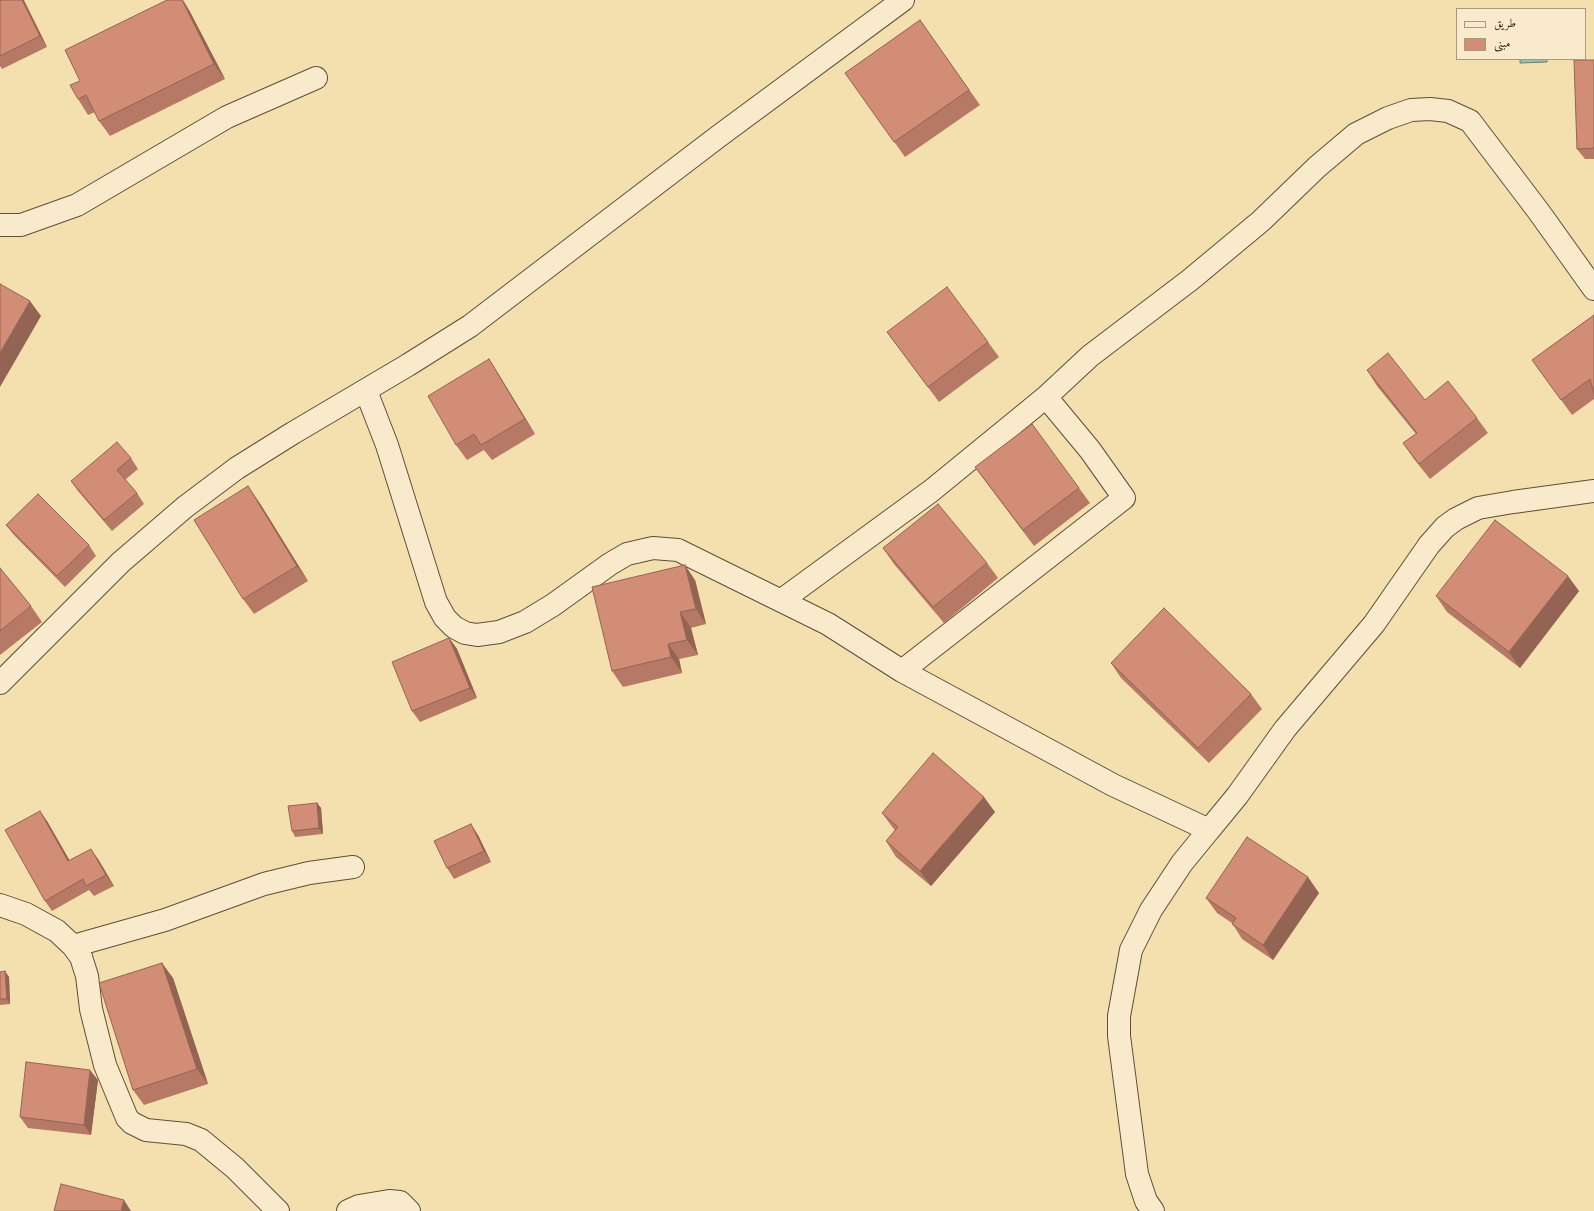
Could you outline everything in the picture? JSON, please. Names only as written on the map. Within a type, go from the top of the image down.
[{"type":"street","points":[[0,683],[121,562],[185,507],[237,468],[293,433],[366,391],[470,326],[719,136],[903,0]]},
{"type":"street","points":[[0,225],[21,225],[76,205],[227,117],[316,78]]},
{"type":"street","points":[[782,600],[931,491],[1046,397],[1090,356],[1190,280],[1261,221],[1317,167],[1356,134],[1388,118],[1412,110],[1430,109],[1448,111],[1470,121],[1539,212],[1594,289]]},
{"type":"street","points":[[366,391],[388,445],[436,602],[445,618],[454,627],[465,633],[477,635],[489,634],[525,622],[553,605],[610,564],[627,554],[653,548],[678,550],[828,624],[902,671],[1113,785],[1209,830]]},
{"type":"street","points":[[902,671],[1124,498],[1090,450],[1046,397]]},
{"type":"street","points":[[1153,1211],[1146,1201],[1137,1174],[1119,1036],[1119,1016],[1132,950],[1151,910],[1182,862],[1241,791],[1285,729],[1374,624],[1429,545],[1445,527],[1456,519],[1478,508],[1594,491]]},
{"type":"street","points":[[74,946],[165,920],[264,884],[309,873],[353,867]]},
{"type":"street","points":[[0,904],[26,914],[57,931],[74,946],[81,957],[87,976],[91,1009],[105,1065],[127,1118],[132,1123],[146,1130],[186,1134],[201,1140],[235,1168],[278,1211]]},
{"type":"street","points":[[348,1211],[359,1206],[400,1202],[409,1211]]},
{"type":"shaded area","points":[[1520,60],[1547,60],[1547,62],[1520,63]]},
{"type":"building","points":[[0,0],[22,0],[40,36],[0,56]]},
{"type":"building","points":[[167,0],[182,0],[214,64],[99,121],[86,95],[78,99],[70,85],[80,81],[65,50]]},
{"type":"building","points":[[920,20],[969,90],[894,142],[845,73]]},
{"type":"building","points":[[1574,60],[1594,60],[1594,148],[1577,149]]},
{"type":"building","points":[[0,284],[30,301],[0,353]]},
{"type":"building","points":[[947,287],[988,342],[928,387],[887,332]]},
{"type":"building","points":[[1594,315],[1594,394],[1590,379],[1561,400],[1532,360]]},
{"type":"building","points":[[1388,353],[1425,400],[1448,381],[1477,418],[1419,464],[1403,443],[1417,433],[1367,370]]},
{"type":"building","points":[[489,359],[525,419],[481,445],[474,434],[456,445],[428,396]]},
{"type":"building","points":[[1032,424],[1079,488],[1023,530],[975,467]]},
{"type":"building","points":[[117,442],[131,458],[117,470],[137,493],[104,520],[71,481]]},
{"type":"building","points":[[248,486],[297,566],[243,599],[194,520]]},
{"type":"building","points":[[38,494],[89,545],[57,576],[6,525]]},
{"type":"building","points":[[938,504],[987,563],[933,607],[883,548]]},
{"type":"building","points":[[1495,520],[1568,576],[1509,652],[1436,596]]},
{"type":"building","points":[[685,565],[696,609],[680,612],[687,640],[668,644],[671,657],[612,671],[592,587]]},
{"type":"building","points":[[0,568],[31,606],[0,631]]},
{"type":"building","points":[[1164,608],[1251,694],[1198,748],[1111,663]]},
{"type":"building","points":[[449,638],[470,688],[412,711],[392,662]]},
{"type":"building","points":[[933,753],[984,797],[920,871],[886,841],[898,827],[882,813]]},
{"type":"building","points":[[317,803],[319,828],[292,831],[288,806]]},
{"type":"building","points":[[40,811],[68,861],[91,849],[106,875],[86,886],[83,879],[45,901],[5,830]]},
{"type":"building","points":[[471,824],[484,851],[447,868],[434,841]]},
{"type":"building","points":[[1247,837],[1308,877],[1263,945],[1232,924],[1236,918],[1206,898]]},
{"type":"building","points":[[162,963],[197,1069],[133,1090],[99,983]]},
{"type":"building","points":[[5,971],[7,999],[0,999],[0,972]]},
{"type":"building","points":[[26,1062],[90,1070],[84,1125],[20,1117]]},
{"type":"building","points":[[61,1184],[124,1200],[121,1211],[54,1211]]}]
